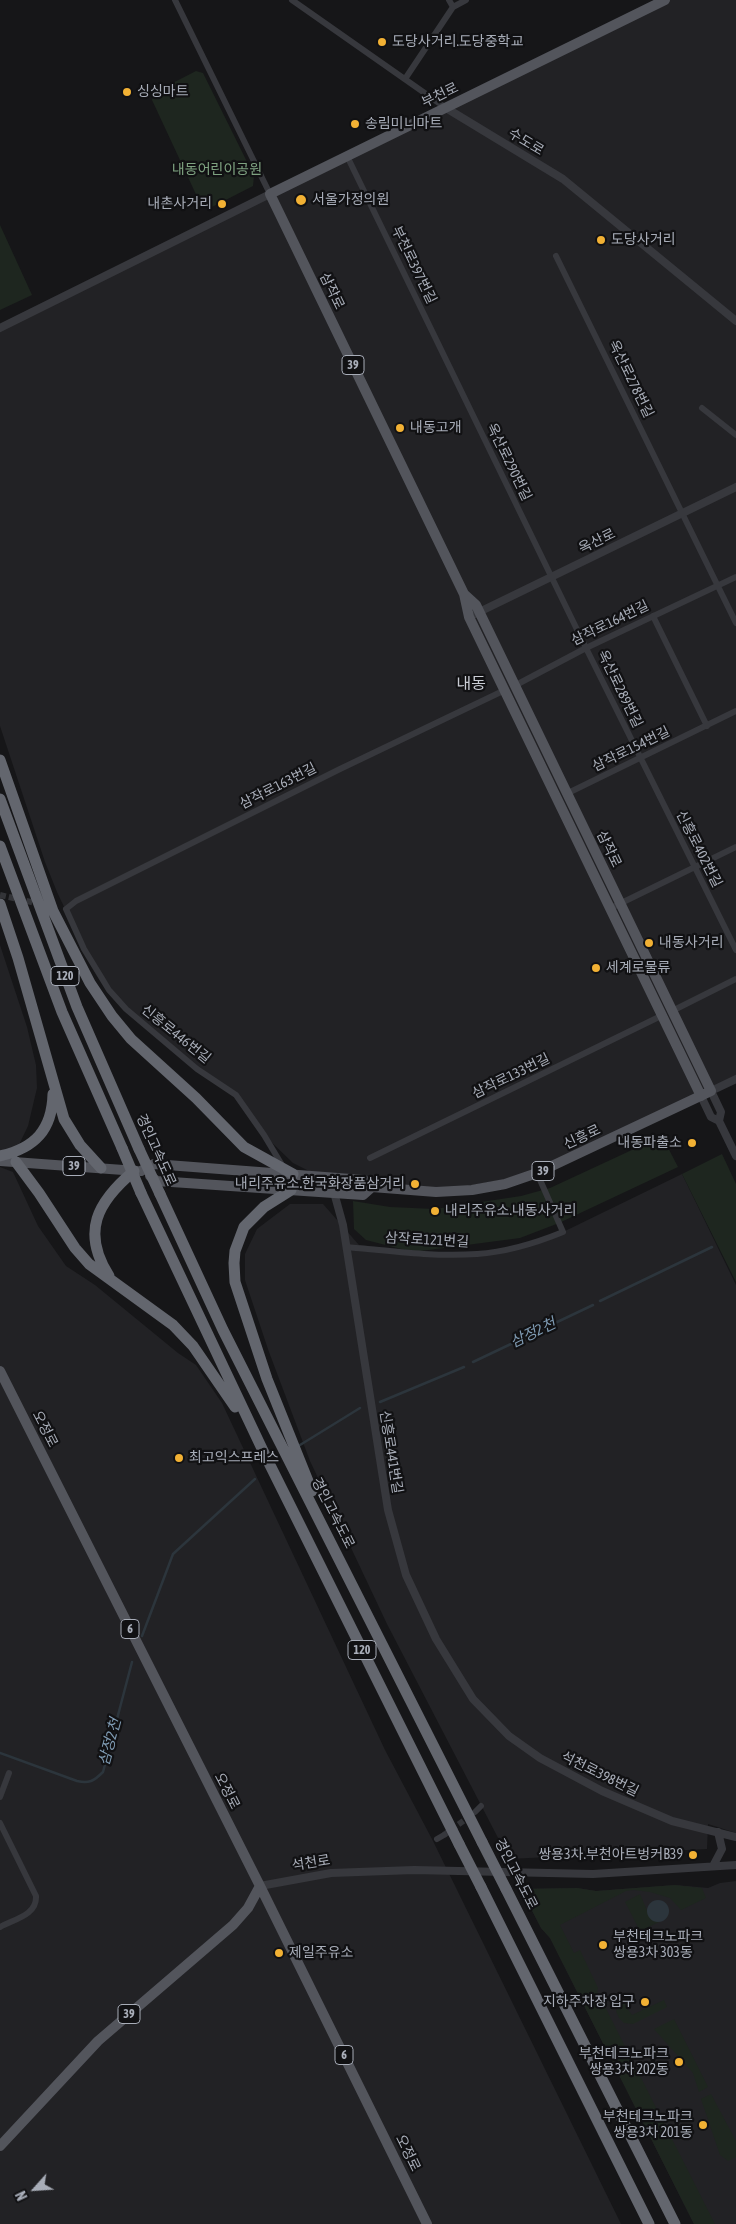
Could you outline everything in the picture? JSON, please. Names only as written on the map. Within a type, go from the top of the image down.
[{"type":"highway","points":[[0,760],[53,911],[90,983],[112,1016],[131,1039],[196,1098],[238,1142],[288,1171]]},
{"type":"highway","name":"경인고속도로","points":[[0,799],[77,1007],[139,1149],[223,1330],[675,2224]]},
{"type":"highway","name":"120","points":[[0,846],[62,1012],[141,1193],[265,1455],[648,2224]]},
{"type":"highway","points":[[0,904],[18,958],[64,1119],[83,1150],[101,1168]]},
{"type":"highway","points":[[0,1156],[24,1148],[33,1142],[47,1127],[53,1106],[54,1087]]},
{"type":"highway","points":[[16,1162],[75,1248],[89,1264],[173,1325],[193,1346],[227,1394],[265,1455]]},
{"type":"highway","points":[[113,1282],[102,1265],[96,1246],[96,1220],[107,1196],[138,1171]]},
{"type":"highway","points":[[291,1190],[264,1207],[244,1227],[235,1250],[235,1282],[267,1379],[338,1556]]},
{"type":"main road","name":"부천로","points":[[270,194],[665,0]]},
{"type":"main road","name":"삼작로","points":[[270,194],[464,594],[469,617],[566,794],[616,906]]},
{"type":"main road","name":"삼작로","points":[[464,594],[476,605],[509,688],[668,1013],[711,1091]]},
{"type":"main road","name":"삼작로","points":[[668,1013],[701,1096]]},
{"type":"main road","name":"신흥로","points":[[138,1171],[154,1164],[288,1171],[330,1178],[364,1180],[372,1187],[436,1192],[472,1190],[505,1184],[537,1173],[711,1091]]},
{"type":"main road","name":"신흥로","points":[[0,1161],[138,1171],[157,1181],[363,1194],[372,1187]]},
{"type":"main road","name":"오정로","points":[[0,1371],[260,1886],[427,2224]]},
{"type":"main road","name":"39","points":[[0,2146],[98,2041],[233,1925],[248,1908],[260,1886]]},
{"type":"street","name":"삼작로","points":[[175,0],[270,194]]},
{"type":"street","name":"수도로","points":[[292,0],[446,108],[562,179],[736,321]]},
{"type":"street","points":[[406,79],[451,3],[466,0]]},
{"type":"street","name":"부천로397번길","points":[[347,156],[444,358]]},
{"type":"street","name":"부천로","points":[[0,328],[270,194]]},
{"type":"street","name":"옥산로278번길","points":[[556,256],[736,623]]},
{"type":"street","name":"옥산로290번길","points":[[444,358],[551,577]]},
{"type":"street","points":[[702,408],[736,435]]},
{"type":"street","name":"옥산로","points":[[469,617],[736,487]]},
{"type":"street","name":"옥산로289번길","points":[[551,577],[640,759]]},
{"type":"street","name":"삼작로164번길","points":[[509,688],[586,648],[736,577]]},
{"type":"street","points":[[653,616],[707,726]]},
{"type":"street","name":"삼작로163번길","points":[[63,908],[340,769],[509,688]]},
{"type":"street","name":"삼작로154번길","points":[[566,794],[736,711]]},
{"type":"street","name":"신흥로402번길","points":[[640,759],[736,950]]},
{"type":"street","points":[[616,906],[736,847]]},
{"type":"street","name":"신흥로446번길","points":[[63,908],[84,948],[115,996],[126,1009],[197,1069],[236,1094],[288,1171]]},
{"type":"street","name":"삼작로133번길","points":[[370,1158],[736,979]]},
{"type":"street","name":"신흥로","points":[[711,1091],[736,1079]]},
{"type":"street","name":"삼작로","points":[[711,1091],[721,1112],[719,1121]]},
{"type":"street","name":"삼작로","points":[[701,1096],[711,1117],[719,1121],[736,1156]]},
{"type":"street","name":"삼작로121번길","points":[[346,1248],[420,1254],[479,1254],[520,1247],[563,1232],[537,1173]]},
{"type":"street","name":"신흥로441번길","points":[[330,1178],[335,1193],[346,1248],[387,1505],[396,1542],[406,1574],[436,1639],[473,1699]]},
{"type":"street","name":"석천로398번길","points":[[473,1699],[509,1736],[540,1758],[573,1776],[672,1821],[736,1837]]},
{"type":"street","points":[[0,1797],[9,1773]]},
{"type":"street","points":[[475,1812],[481,1806]]},
{"type":"street","points":[[0,1823],[36,1896],[36,1902],[32,1910],[0,1927]]},
{"type":"street","points":[[713,1866],[722,1849],[718,1832]]},
{"type":"street","points":[[437,1839],[444,1835]]},
{"type":"street","name":"석천로","points":[[260,1886],[331,1873],[414,1870],[593,1874],[736,1865]]},
{"type":"shaded area","points":[[665,0],[736,0],[736,1079],[537,1173],[436,1192],[337,1185],[293,1163],[264,1135],[236,1095],[197,1069],[126,1009],[84,949],[45,862],[0,726],[0,328]]},
{"type":"shaded area","points":[[0,945],[27,1027],[36,1065],[37,1088],[28,1126],[15,1153],[0,1156]]},
{"type":"shaded area","points":[[0,1167],[13,1172],[38,1226],[66,1266],[95,1285],[178,1353],[196,1365],[222,1403],[385,1750],[433,1841],[621,2224],[0,2224]]},
{"type":"shaded area","points":[[682,1174],[736,1285],[736,1833],[708,1824],[707,1849],[509,1859],[387,1624],[310,1461],[269,1352],[245,1280],[245,1254],[257,1229],[290,1204],[323,1204],[359,1245],[442,1253],[508,1251],[563,1232]]},
{"type":"shaded area","points":[[736,1881],[736,2224],[694,2224],[550,1938],[541,1928],[521,1889],[577,1888],[596,1891],[675,1885],[708,1888],[720,1883]]},
{"type":"shaded area","points":[[658,1900],[668,1907],[669,1911],[662,1921],[658,1922],[648,1915],[647,1911],[654,1901]]},
{"type":"green space","name":"내동어린이공원","points":[[196,71],[203,73],[254,176],[253,186],[208,209],[200,203],[152,100],[155,92]]},
{"type":"green space","points":[[0,225],[32,295],[0,310]]},
{"type":"green space","points":[[662,1136],[678,1167],[559,1223],[520,1238],[413,1252],[366,1240],[354,1229],[353,1201],[390,1207],[435,1209],[521,1196],[550,1188]]},
{"type":"green space","points":[[722,1154],[736,1184],[736,1282],[682,1174]]},
{"type":"green space","points":[[675,1885],[702,1888],[706,1898],[681,1910],[670,1898],[650,1892],[626,1891],[560,1925],[574,1953],[580,1950],[598,1988],[597,1991],[715,2224],[694,2224],[550,1938],[541,1928],[521,1889],[577,1888],[596,1891]]},
{"type":"green space","points":[[640,1894],[649,1915],[659,1922],[640,1931],[625,1902]]},
{"type":"green space","points":[[622,2000],[632,2015],[664,2000],[667,2007],[633,2024],[624,2023],[616,2011]]},
{"type":"green space","points":[[674,2019],[708,2087],[699,2092],[693,2073],[654,2029]]},
{"type":"green space","points":[[711,2094],[736,2141],[736,2157],[728,2161],[720,2155],[701,2099]]},
{"type":"waterway","name":"삼정2천","points":[[600,1301],[712,1247]]},
{"type":"waterway","name":"삼정2천","points":[[473,1362],[593,1305]]},
{"type":"waterway","name":"삼정2천","points":[[380,1402],[464,1367]]},
{"type":"waterway","name":"삼정2천","points":[[300,1445],[360,1408]]},
{"type":"waterway","name":"삼정2천","points":[[142,1636],[173,1554],[255,1479]]},
{"type":"waterway","name":"삼정2천","points":[[0,1753],[77,1781],[88,1782],[94,1780],[103,1772],[132,1662]]},
{"type":"tunnel","points":[[0,895],[40,904]]},
{"type":"tunnel","points":[[444,1835],[470,1816]]},
{"type":"place","name":"도당사거리.도당중학교","points":[[382,42]]},
{"type":"place","name":"싱싱마트","points":[[127,92]]},
{"type":"place","name":"송림미니마트","points":[[355,124]]},
{"type":"place","name":"서울가정의원","points":[[301,200]]},
{"type":"place","name":"내촌사거리","points":[[222,204]]},
{"type":"place","name":"도당사거리","points":[[601,240]]},
{"type":"place","name":"내동고개","points":[[400,428]]},
{"type":"place","name":"내동사거리","points":[[649,943]]},
{"type":"place","name":"세계로물류","points":[[596,968]]},
{"type":"place","name":"내동파출소","points":[[692,1143]]},
{"type":"place","name":"내리주유소.한국화장품삼거리","points":[[415,1184]]},
{"type":"place","name":"내리주유소.내동사거리","points":[[435,1211]]},
{"type":"place","name":"최고익스프레스","points":[[179,1458]]},
{"type":"place","name":"쌍용3차.부천아트벙커B39","points":[[693,1855]]},
{"type":"place","name":"부천테크노파크 쌍용3차 303동","points":[[603,1945]]},
{"type":"place","name":"제일주유소","points":[[279,1953]]},
{"type":"place","name":"지하주차장 입구","points":[[645,2002]]},
{"type":"place","name":"부천테크노파크 쌍용3차 202동","points":[[679,2062]]},
{"type":"place","name":"부천테크노파크 쌍용3차 201동","points":[[703,2125]]},
{"type":"district","name":"내동","points":[[471,684]]}]
